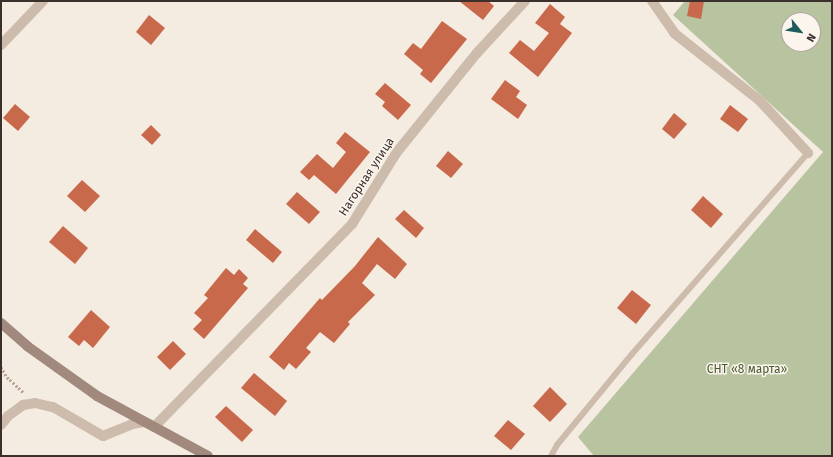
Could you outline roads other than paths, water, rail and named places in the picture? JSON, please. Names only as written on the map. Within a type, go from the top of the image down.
[{"type":"street","points":[[1,45],[43,1]]},
{"type":"street","name":"Нагорная улица","points":[[154,427],[352,224],[397,152],[477,53],[524,1]]},
{"type":"street","points":[[655,2],[674,33],[760,101],[808,153]]},
{"type":"street","points":[[1,324],[28,346],[97,396],[208,456]]},
{"type":"street","points":[[1,425],[8,416],[23,405],[35,403],[53,407],[103,436],[132,424],[144,422]]},
{"type":"lane","points":[[551,456],[557,445],[632,354],[808,153]]},
{"type":"park label","name":"СНТ «8 марта»","points":[[747,370]]}]
